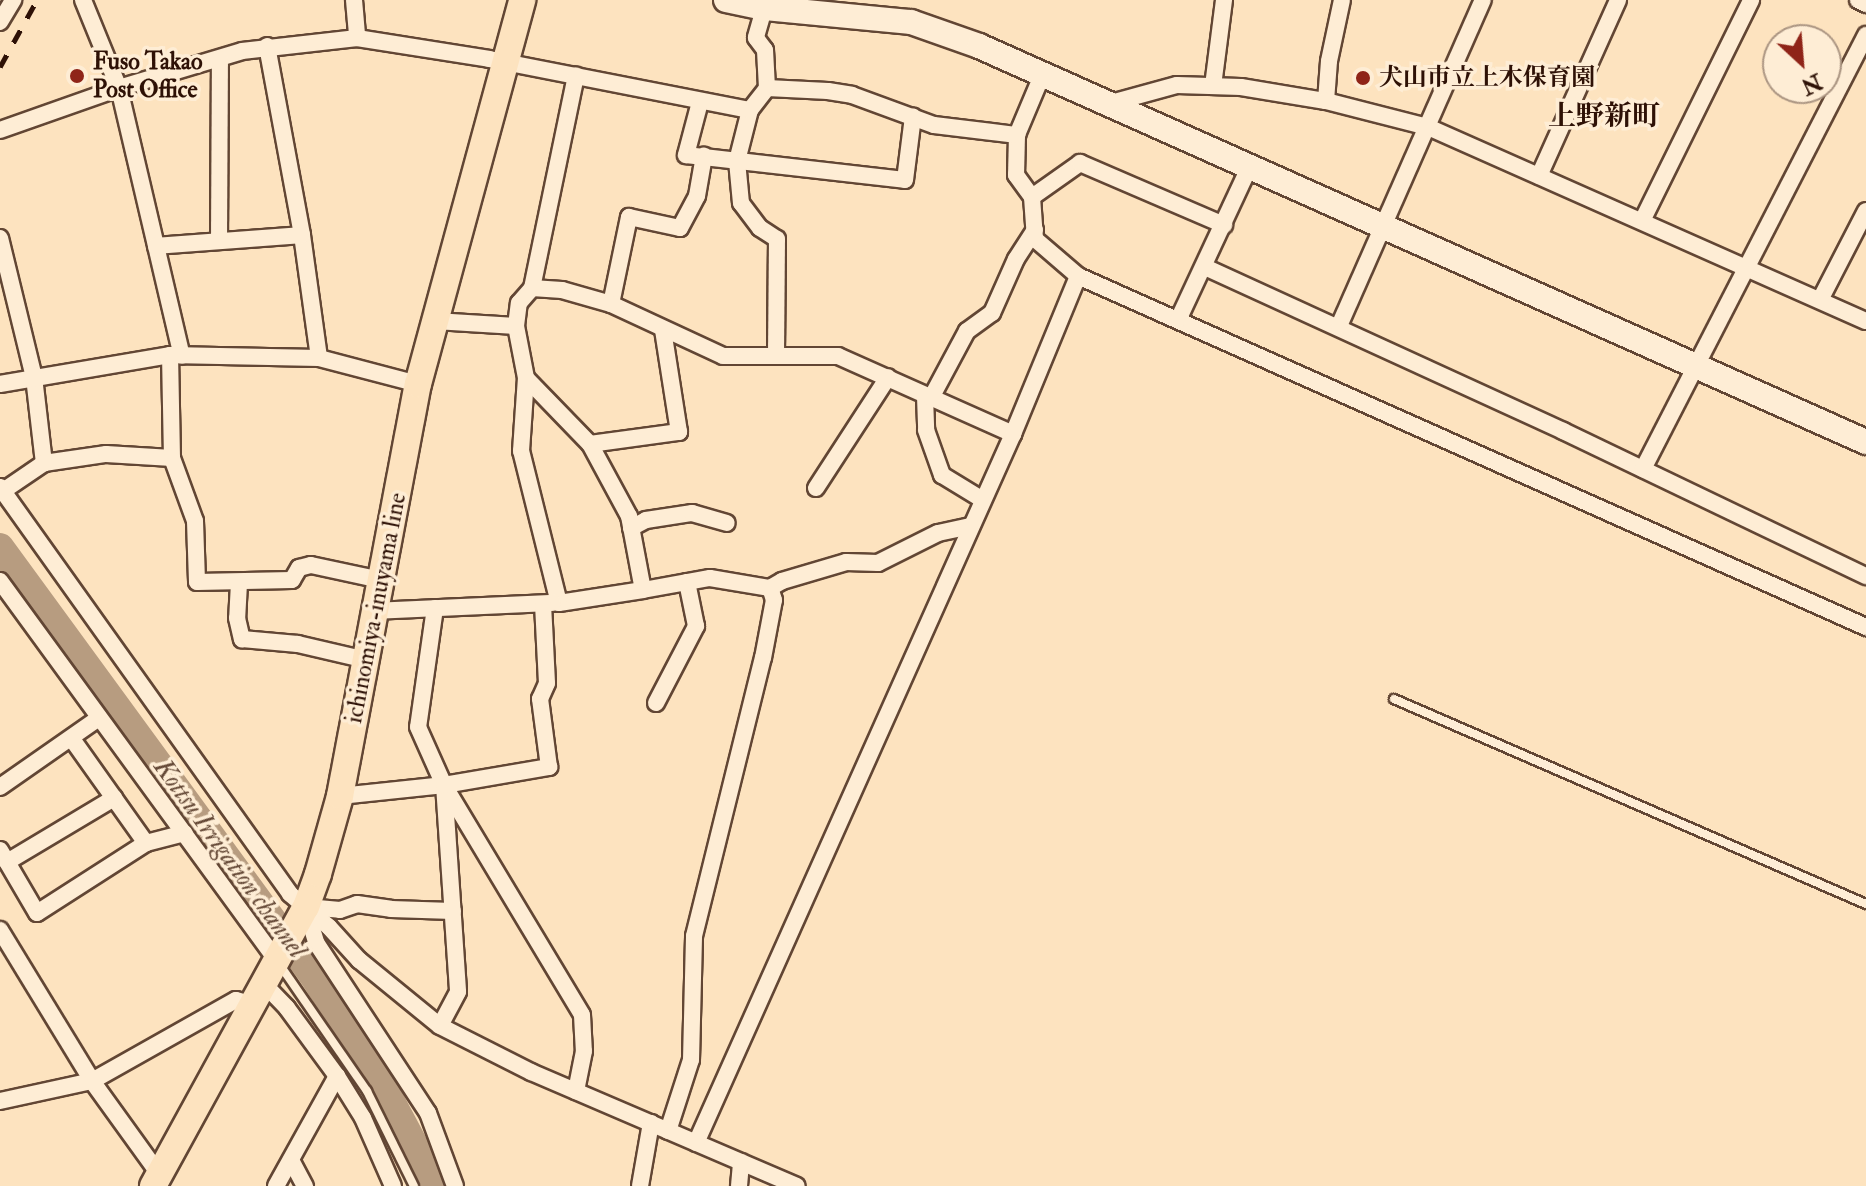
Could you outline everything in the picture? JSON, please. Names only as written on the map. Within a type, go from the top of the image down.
[{"type":"main road","name":"ichinomiya-inuyama line","points":[[160,1182],[306,907],[340,796],[418,384],[522,0]]},
{"type":"street","points":[[0,21],[13,0]]},
{"type":"street","points":[[83,0],[119,88],[156,246],[176,356],[172,458],[195,521],[195,579],[239,583],[292,580],[297,571],[306,565],[381,580]]},
{"type":"street","points":[[354,0],[357,38]]},
{"type":"street","points":[[726,0],[911,22],[1043,73],[1866,442]]},
{"type":"street","points":[[1213,86],[1224,0]]},
{"type":"street","points":[[1326,101],[1329,61],[1342,0]]},
{"type":"street","points":[[1339,326],[1483,0]]},
{"type":"street","points":[[1539,176],[1618,0]]},
{"type":"street","points":[[1643,219],[1751,0]]},
{"type":"street","points":[[1858,0],[1866,4]]},
{"type":"street","points":[[765,4],[756,38],[765,50],[767,88],[750,110],[737,161],[741,203],[760,228],[777,239],[776,354]]},
{"type":"street","points":[[1643,469],[1866,35]]},
{"type":"street","points":[[0,130],[119,88],[267,46],[357,38],[750,110]]},
{"type":"street","points":[[267,46],[302,235],[319,358]]},
{"type":"street","points":[[219,240],[220,59]]},
{"type":"street","points":[[1043,73],[1017,135],[1016,175],[1032,197],[1035,239],[1078,276],[1179,318],[1866,627]]},
{"type":"street","points":[[340,796],[444,785],[549,767],[540,699],[547,683],[551,603],[521,451],[526,378],[516,326],[519,303],[532,288],[576,76]]},
{"type":"street","points":[[1111,103],[1177,85],[1241,87],[1326,101],[1428,127],[1643,219],[1866,321]]},
{"type":"street","points":[[767,88],[852,95],[934,125],[1017,135]]},
{"type":"street","points":[[700,102],[686,155],[905,180],[913,117]]},
{"type":"street","points":[[611,304],[629,217],[680,228],[697,196],[704,156]]},
{"type":"street","points":[[1032,197],[1080,163],[1224,225]]},
{"type":"street","points":[[1179,318],[1250,166]]},
{"type":"street","points":[[1820,300],[1866,211]]},
{"type":"street","points":[[983,500],[942,475],[926,430],[928,397],[967,331],[992,313],[1016,259],[1035,230]]},
{"type":"street","points":[[156,246],[302,235]]},
{"type":"street","points":[[0,238],[34,377],[44,463]]},
{"type":"street","points":[[1205,267],[1339,326],[1866,576]]},
{"type":"street","points":[[696,1143],[1013,434],[1078,276]]},
{"type":"street","points":[[532,288],[562,290],[611,304],[723,356],[838,356],[1013,434]]},
{"type":"street","points":[[435,321],[516,326]]},
{"type":"street","points":[[590,444],[679,432],[663,330]]},
{"type":"street","points":[[0,384],[176,356],[319,358],[418,384]]},
{"type":"street","points":[[816,488],[888,377]]},
{"type":"street","points":[[526,378],[590,444],[629,516],[643,590]]},
{"type":"street","points":[[172,458],[106,454],[44,463],[2,489],[296,901],[306,907],[359,960],[440,1026],[576,1091],[797,1186]]},
{"type":"street","points":[[631,528],[646,520],[692,513],[727,523]]},
{"type":"street","points":[[375,611],[551,603],[710,578],[770,588],[782,581],[846,562],[878,563],[938,533],[971,526]]},
{"type":"street","points":[[0,581],[185,833],[265,983],[337,1076],[363,1118],[393,1186]]},
{"type":"street","points":[[656,703],[696,626],[687,582]]},
{"type":"street","points":[[239,583],[237,618],[242,639],[298,644],[366,660]]},
{"type":"street","points":[[668,1131],[691,1060],[694,936],[763,658],[774,600],[770,588]]},
{"type":"street","points":[[435,608],[418,727],[444,785],[582,1015],[584,1051],[576,1091]]},
{"type":"street","points":[[0,787],[99,718]]},
{"type":"street","points":[[72,739],[146,843]]},
{"type":"street","points":[[440,1026],[458,992],[444,785]]},
{"type":"street","points":[[114,798],[3,856],[37,913],[146,843],[185,833]]},
{"type":"street","points":[[306,907],[340,910],[357,904],[391,909],[453,911]]},
{"type":"street","points":[[306,907],[317,944],[428,1113],[455,1186]]},
{"type":"street","points":[[0,930],[92,1081],[160,1182]]},
{"type":"street","points":[[0,1101],[92,1081],[265,983]]},
{"type":"street","points":[[276,1186],[337,1076]]},
{"type":"street","points":[[640,1186],[651,1123]]},
{"type":"street","points":[[291,1160],[305,1186]]},
{"type":"street","points":[[739,1186],[741,1162]]},
{"type":"lane","points":[[1394,699],[1866,904]]},
{"type":"lane","points":[[265,983],[288,972],[367,1091],[414,1186]]},
{"type":"waterway","name":"Kottsu Irrigation channel","points":[[0,547],[312,974],[381,1082],[436,1186]]},
{"type":"railway","points":[[0,67],[37,0]]},
{"type":"place","name":"Fuso Takao Post Office","points":[[77,76]]},
{"type":"place","name":"犬山市立上木保育園","points":[[1363,78]]},
{"type":"district","name":"上野新町","points":[[1604,117]]}]
